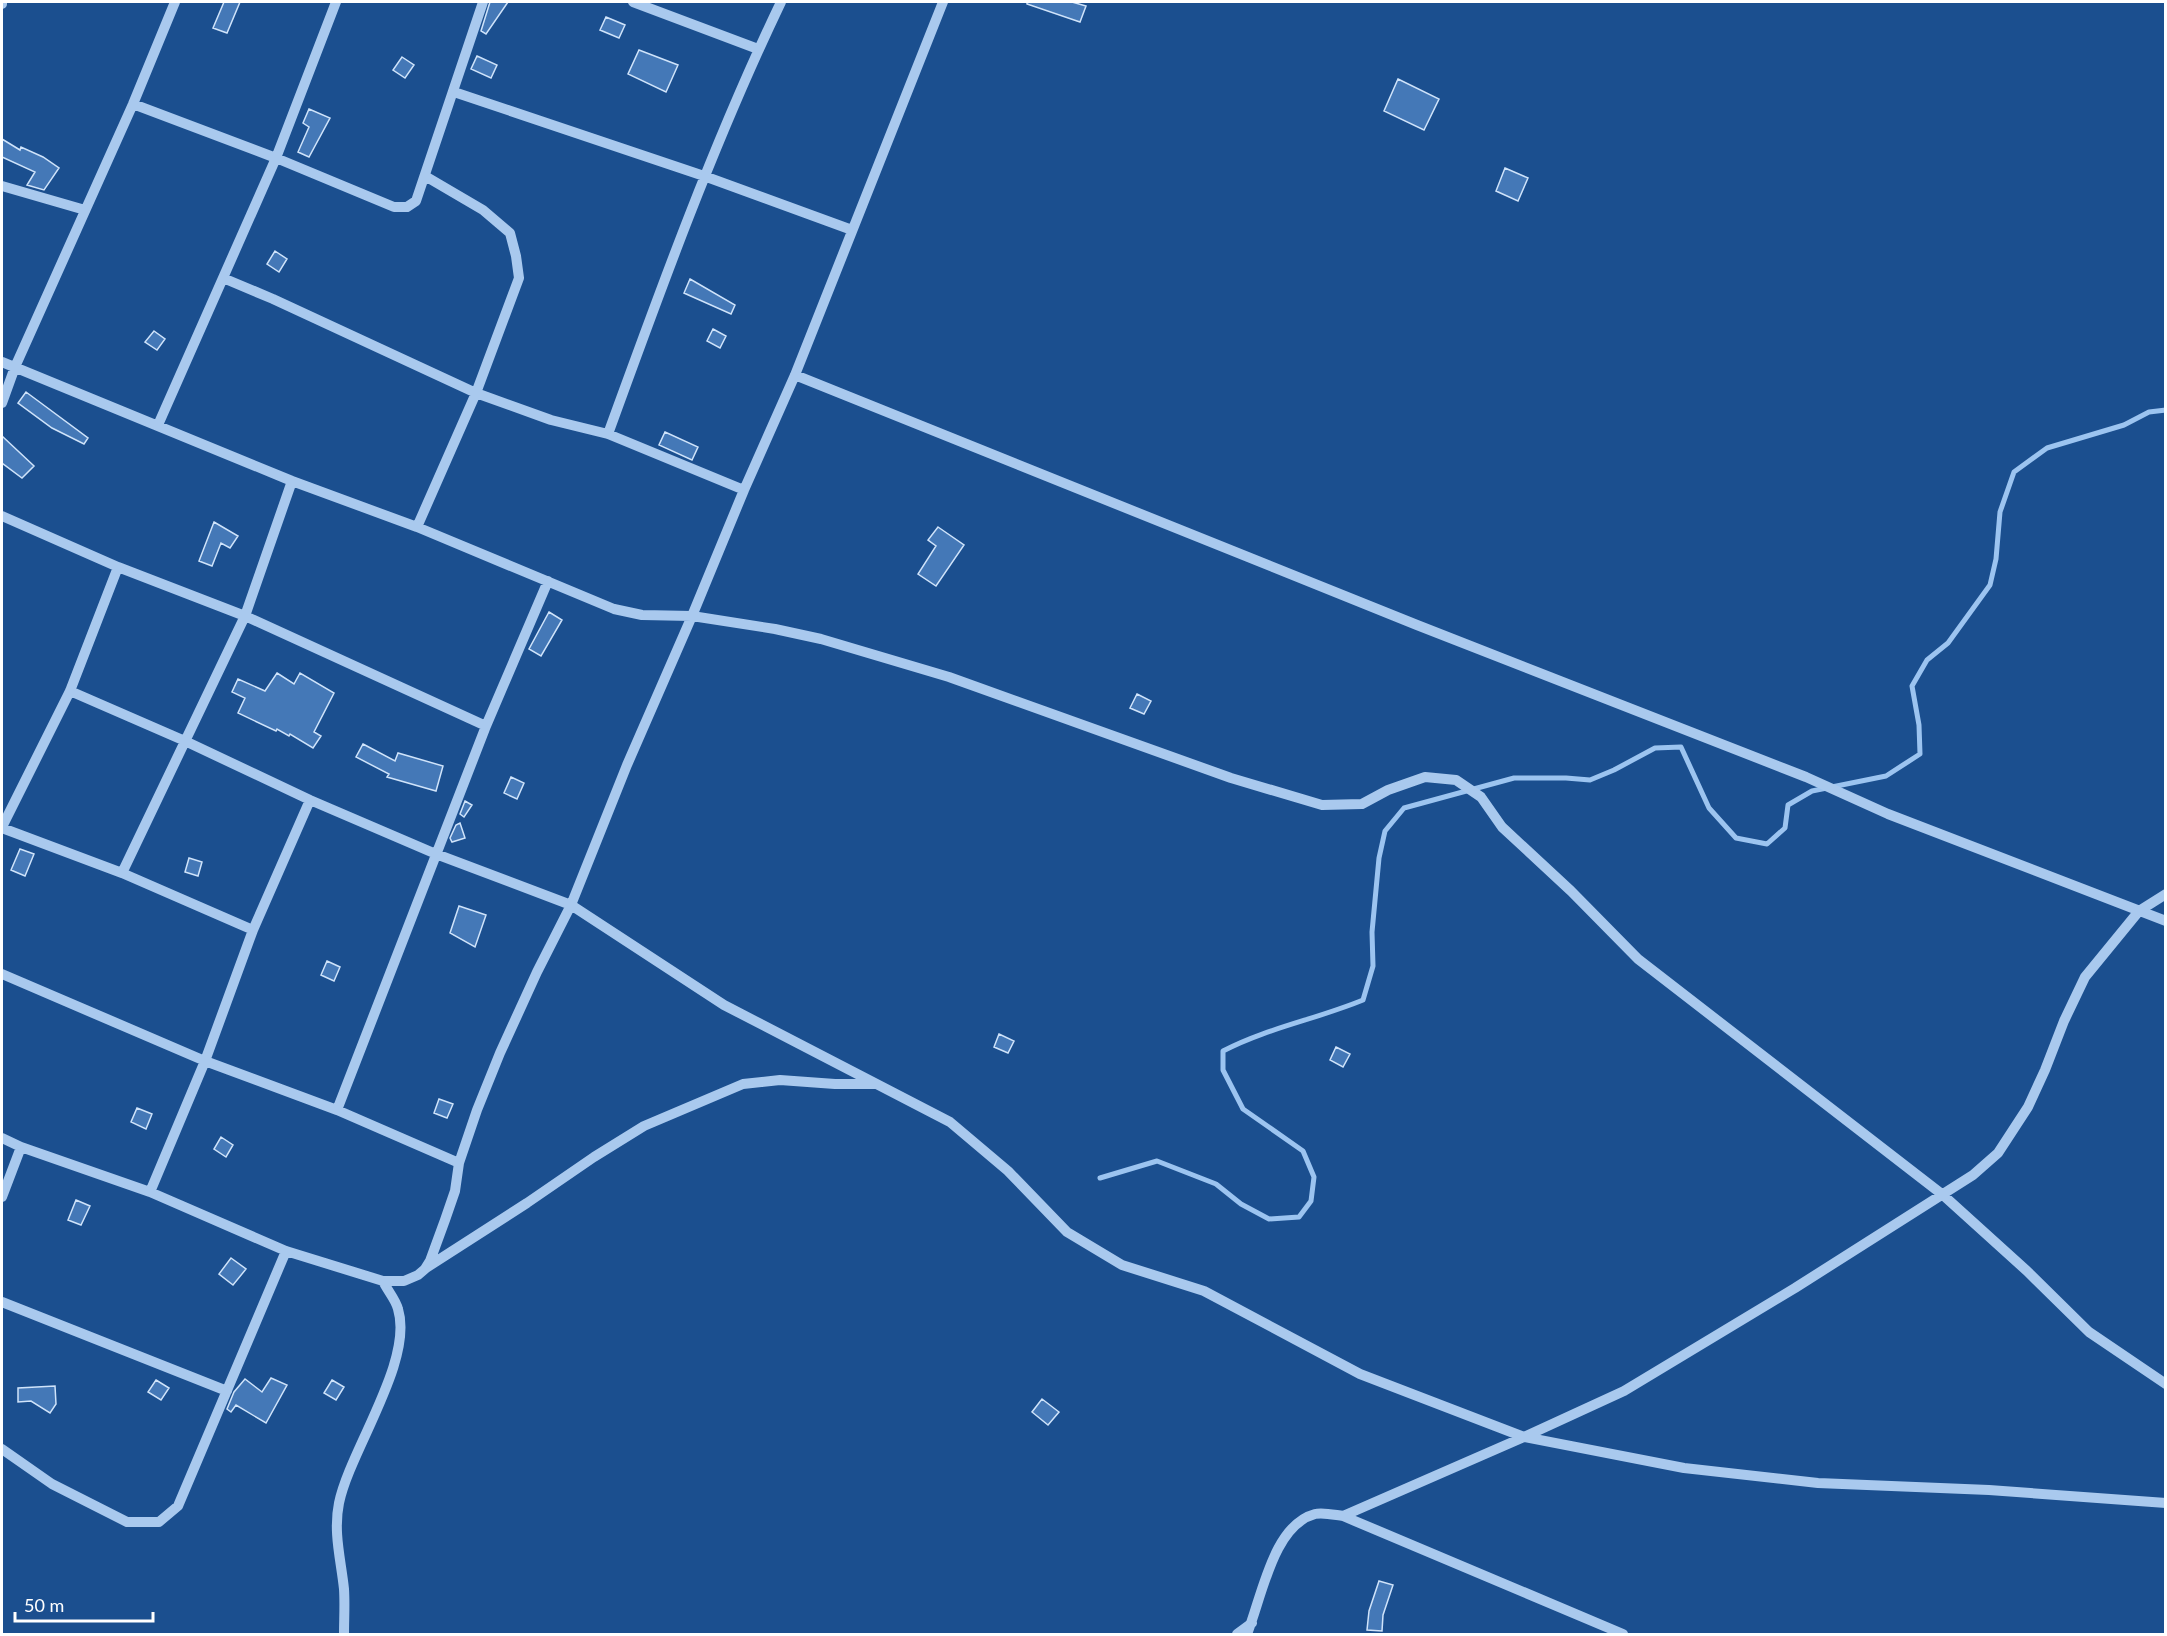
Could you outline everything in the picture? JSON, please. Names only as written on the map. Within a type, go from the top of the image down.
[{"type":"street","points":[[2,403],[15,367],[133,104],[175,2]]},
{"type":"street","points":[[158,425],[276,158],[336,2]]},
{"type":"street","points":[[133,104],[276,158],[394,207],[407,207],[416,201],[483,2]]},
{"type":"street","points":[[633,2],[758,49]]},
{"type":"street","points":[[608,434],[704,176],[758,49],[781,2]]},
{"type":"street","points":[[425,1269],[452,1203],[459,1163],[500,1053],[571,905],[627,765],[795,375],[943,2]]},
{"type":"street","points":[[454,92],[704,176],[852,230]]},
{"type":"street","points":[[417,527],[476,393],[519,278],[510,233],[483,210],[425,176]]},
{"type":"street","points":[[2,186],[85,210]]},
{"type":"street","points":[[223,278],[476,393],[551,420],[608,434],[744,490]]},
{"type":"street","points":[[2,362],[292,481],[417,527],[614,609],[642,615],[692,616],[775,629],[820,639],[949,677],[1231,778],[1322,805],[1362,804],[1388,790],[1425,777],[1456,780],[1481,797],[1502,827],[1571,891],[1638,959],[1943,1195],[2027,1271],[2089,1332],[2166,1384]]},
{"type":"street","points":[[795,375],[1417,625],[1806,777],[1888,814],[2166,921]]},
{"type":"street","points":[[122,873],[245,616],[292,481]]},
{"type":"street","points":[[2,516],[118,567],[245,616],[486,726]]},
{"type":"street","points":[[118,567],[70,691],[2,827],[122,873],[253,930]]},
{"type":"street","points":[[337,1110],[486,726],[548,581]]},
{"type":"street","points":[[70,691],[185,741],[310,800],[436,854],[571,905],[724,1005],[950,1122],[1008,1170],[1067,1232],[1122,1265],[1204,1291],[1360,1374],[1524,1437],[1684,1468],[1818,1483],[1989,1490],[2166,1503]]},
{"type":"street","points":[[150,1192],[205,1061],[253,930],[310,800]]},
{"type":"street","points":[[1343,1516],[1624,1391],[1795,1288],[1973,1175],[1998,1153],[2028,1107],[2085,977],[2139,911],[2166,894]]},
{"type":"street","points":[[2,974],[205,1061],[337,1110],[459,1163]]},
{"type":"street","points":[[2,1138],[21,1147],[150,1192],[286,1251],[383,1281],[411,1279],[644,1126],[743,1084],[780,1080],[876,1084]]},
{"type":"street","points":[[2,1197],[21,1147]]},
{"type":"street","points":[[2,1449],[52,1484],[127,1522],[159,1522],[178,1506],[286,1251]]},
{"type":"street","points":[[344,1635],[344,1588],[337,1552],[339,1504],[356,1455],[367,1434],[391,1373],[400,1334],[398,1309],[383,1281]]},
{"type":"street","points":[[2,1302],[226,1391]]},
{"type":"street","points":[[1247,1635],[1279,1544],[1297,1522],[1317,1513],[1343,1516],[1623,1635]]},
{"type":"street","points":[[1238,1635],[1252,1623]]},
{"type":"building","points":[[224,2],[240,2],[227,33],[213,28]]},
{"type":"building","points":[[490,2],[508,2],[486,34],[481,31]]},
{"type":"building","points":[[1027,2],[1072,2],[1086,6],[1080,22],[1027,4]]},
{"type":"building","points":[[606,17],[625,25],[619,38],[600,30]]},
{"type":"building","points":[[639,50],[678,65],[666,92],[628,74]]},
{"type":"building","points":[[477,56],[497,65],[491,78],[471,69]]},
{"type":"building","points":[[402,57],[414,65],[405,78],[393,70]]},
{"type":"building","points":[[1398,79],[1439,99],[1424,130],[1384,111]]},
{"type":"building","points":[[309,109],[330,118],[309,157],[298,152],[309,127],[303,123]]},
{"type":"building","points":[[2,139],[20,150],[21,147],[43,157],[59,168],[44,190],[27,185],[35,172],[2,157]]},
{"type":"building","points":[[1505,168],[1528,178],[1518,201],[1496,191]]},
{"type":"building","points":[[275,251],[287,259],[279,272],[267,264]]},
{"type":"building","points":[[690,279],[735,305],[731,314],[684,293]]},
{"type":"building","points":[[713,329],[726,336],[720,348],[707,341]]},
{"type":"building","points":[[154,331],[165,339],[157,350],[145,342]]},
{"type":"building","points":[[26,392],[88,438],[84,444],[52,428],[18,403]]},
{"type":"building","points":[[665,432],[698,447],[692,460],[659,445]]},
{"type":"building","points":[[2,436],[34,466],[22,478],[2,463]]},
{"type":"building","points":[[214,522],[238,536],[230,548],[221,543],[212,566],[199,561]]},
{"type":"building","points":[[938,527],[964,545],[936,586],[918,574],[936,546],[928,540]]},
{"type":"building","points":[[549,612],[562,620],[541,656],[529,649]]},
{"type":"building","points":[[277,673],[294,684],[300,673],[334,693],[314,732],[321,736],[313,748],[290,734],[289,736],[277,729],[276,731],[238,713],[245,698],[232,692],[238,679],[265,691]]},
{"type":"building","points":[[1137,694],[1151,701],[1144,714],[1130,708]]},
{"type":"building","points":[[363,744],[395,761],[398,753],[443,766],[436,791],[387,777],[389,774],[356,757]]},
{"type":"building","points":[[511,777],[524,783],[517,799],[504,793]]},
{"type":"building","points":[[465,801],[472,805],[464,817],[460,814]]},
{"type":"building","points":[[460,823],[465,838],[452,842],[450,838],[456,825]]},
{"type":"building","points":[[20,849],[34,854],[25,876],[11,870]]},
{"type":"building","points":[[189,858],[202,862],[198,876],[185,872]]},
{"type":"building","points":[[459,906],[486,915],[475,947],[450,933]]},
{"type":"building","points":[[327,961],[340,967],[334,981],[321,975]]},
{"type":"building","points":[[999,1034],[1014,1041],[1008,1053],[994,1047]]},
{"type":"building","points":[[1336,1047],[1350,1054],[1343,1067],[1330,1060]]},
{"type":"building","points":[[439,1099],[453,1104],[447,1118],[434,1113]]},
{"type":"building","points":[[137,1108],[152,1114],[146,1129],[131,1122]]},
{"type":"building","points":[[221,1137],[233,1145],[226,1157],[214,1149]]},
{"type":"building","points":[[76,1200],[90,1206],[81,1225],[68,1220]]},
{"type":"building","points":[[231,1258],[246,1269],[233,1285],[219,1274]]},
{"type":"building","points":[[271,1378],[287,1385],[266,1423],[236,1405],[231,1412],[227,1409],[234,1392],[245,1379],[262,1392]]},
{"type":"building","points":[[156,1380],[169,1388],[161,1400],[148,1392]]},
{"type":"building","points":[[332,1380],[344,1387],[336,1400],[324,1393]]},
{"type":"building","points":[[55,1386],[56,1404],[50,1413],[31,1401],[18,1402],[18,1388]]},
{"type":"building","points":[[1042,1399],[1059,1412],[1048,1425],[1032,1412]]},
{"type":"building","points":[[1379,1581],[1393,1585],[1383,1615],[1382,1631],[1367,1630],[1369,1611]]},
{"type":"waterway","points":[[1100,1178],[1157,1161],[1216,1184],[1241,1204],[1269,1219],[1299,1217],[1311,1201],[1314,1177],[1303,1151],[1243,1109],[1223,1070],[1223,1051],[1257,1036],[1363,1000],[1373,966],[1372,932],[1379,858],[1385,831],[1404,808],[1514,778],[1590,780],[1655,748],[1681,747],[1709,808],[1736,838],[1767,844],[1785,828],[1788,805],[1812,791],[1886,776],[1920,754],[1919,725],[1912,686],[1927,660],[1948,643],[1990,585],[1996,559],[2000,512],[2014,472],[2047,448],[2124,425],[2149,412],[2166,410]]}]
